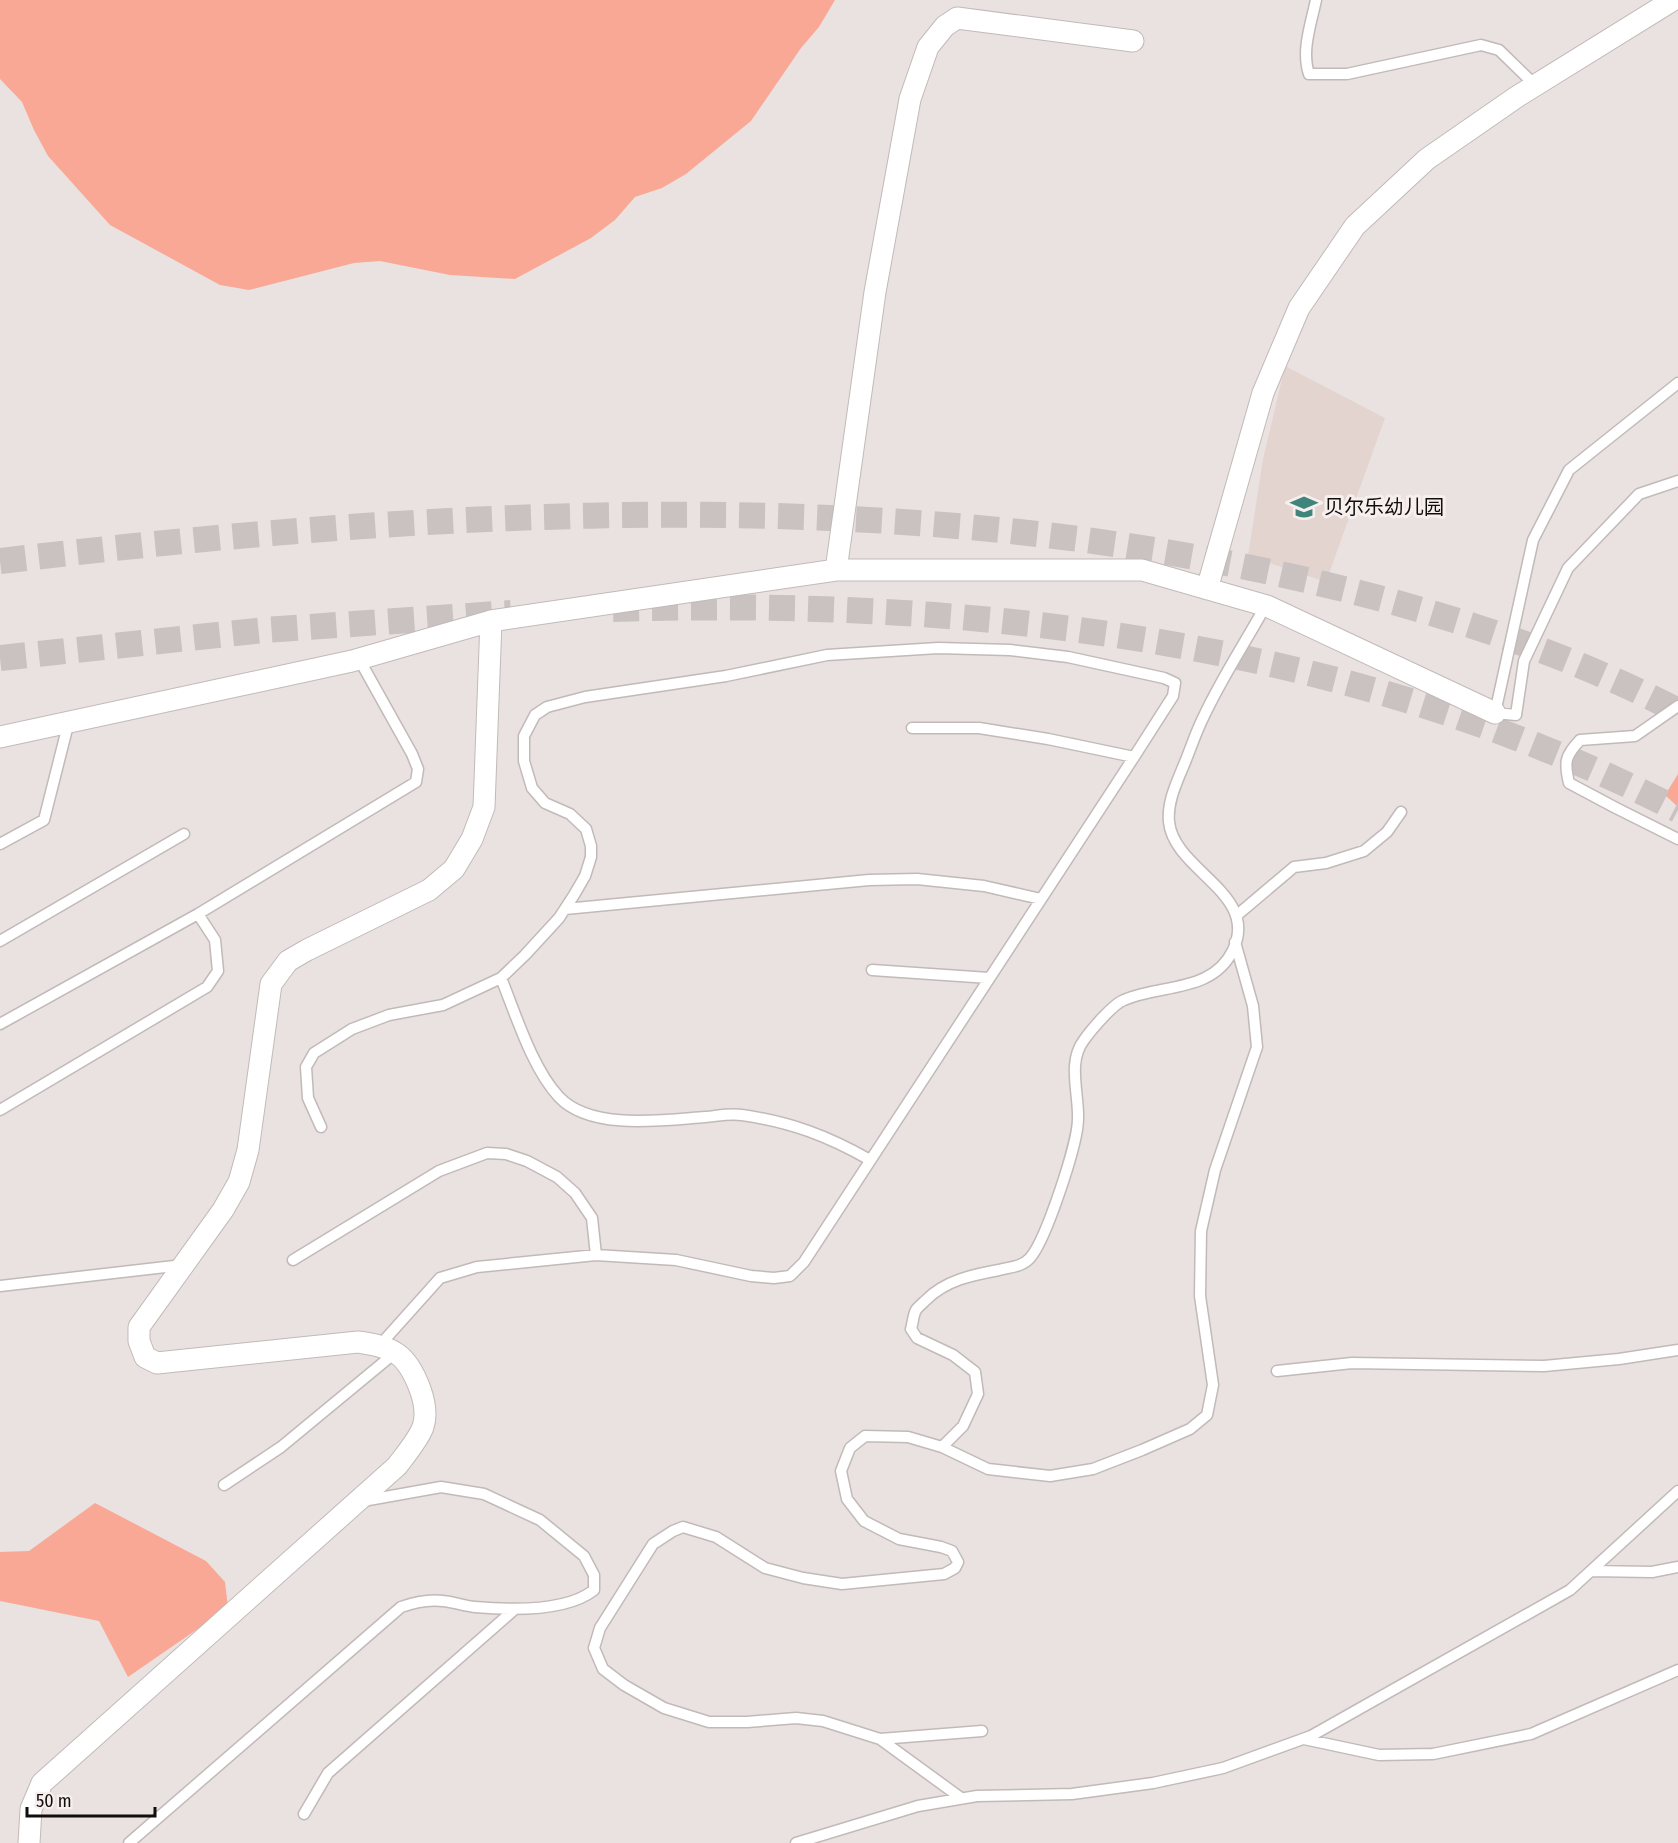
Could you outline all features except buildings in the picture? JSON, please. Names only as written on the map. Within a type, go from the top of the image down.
[{"type":"street","points":[[1207,589],[1263,393],[1299,308],[1355,226],[1427,159],[1535,85],[1673,0]]},
{"type":"street","points":[[836,570],[877,281],[910,99],[928,47],[945,26],[957,18],[1133,41]]},
{"type":"street","points":[[0,736],[359,658],[490,621],[836,570],[1142,570],[1266,605],[1494,713]]},
{"type":"street","points":[[29,1843],[31,1809],[42,1783],[397,1466],[423,1426],[425,1413],[422,1396],[412,1368],[388,1349],[358,1342],[157,1363],[145,1357],[139,1341],[139,1327],[223,1210],[239,1182],[248,1150],[271,984],[288,962],[307,950],[429,890],[454,869],[472,839],[484,807],[490,621]]},
{"type":"lane","points":[[1316,0],[1305,63],[1309,74],[1347,74],[1481,45],[1499,50],[1535,85]]},
{"type":"lane","points":[[1678,383],[1569,470],[1533,540],[1494,713],[1516,716],[1524,661],[1568,568],[1639,494],[1678,482]]},
{"type":"lane","points":[[942,1448],[963,1426],[979,1388],[975,1372],[953,1355],[917,1338],[911,1329],[916,1310],[935,1291],[966,1276],[1020,1265],[1030,1258],[1042,1237],[1074,1142],[1078,1121],[1075,1060],[1082,1041],[1121,1001],[1138,994],[1191,984],[1210,975],[1226,963],[1234,948],[1237,930],[1236,916],[1228,899],[1180,850],[1169,822],[1172,794],[1203,717],[1266,605]]},
{"type":"lane","points":[[224,1485],[281,1447],[388,1349],[440,1278],[477,1267],[596,1255],[676,1260],[751,1276],[774,1278],[790,1276],[804,1263],[1134,757],[1173,696],[1175,683],[1164,678],[1068,657],[1011,650],[938,648],[827,655],[726,676],[585,697],[547,706],[535,715],[525,736],[524,761],[531,788],[545,804],[570,814],[586,829],[591,846],[591,857],[585,876],[565,909],[525,956],[501,978],[443,1005],[389,1015],[352,1029],[314,1053],[306,1066],[308,1098],[321,1127]]},
{"type":"lane","points":[[0,1024],[198,914],[416,782],[418,770],[412,754],[359,658]]},
{"type":"lane","points":[[1678,706],[1635,736],[1580,740],[1569,752],[1565,766],[1569,783],[1678,839]]},
{"type":"lane","points":[[0,844],[44,820],[69,721]]},
{"type":"lane","points":[[912,728],[979,728],[1048,739],[1134,757]]},
{"type":"lane","points":[[1236,916],[1294,867],[1326,863],[1364,851],[1387,832],[1401,812]]},
{"type":"lane","points":[[0,941],[184,834]]},
{"type":"lane","points":[[565,909],[881,879],[917,879],[984,886],[1041,899]]},
{"type":"lane","points":[[0,1110],[207,987],[218,971],[215,940],[198,914]]},
{"type":"lane","points":[[961,1798],[880,1739],[823,1721],[796,1718],[709,1722],[664,1708],[624,1685],[603,1669],[594,1648],[600,1628],[653,1544],[683,1527],[716,1537],[765,1568],[803,1578],[842,1584],[944,1574],[955,1568],[958,1562],[952,1551],[899,1539],[864,1521],[847,1499],[841,1471],[850,1449],[865,1436],[908,1437],[942,1448],[988,1469],[1050,1476],[1093,1469],[1190,1429],[1208,1415],[1213,1384],[1200,1296],[1201,1231],[1215,1170],[1257,1047],[1253,1005],[1235,942]]},
{"type":"lane","points":[[872,970],[989,978]]},
{"type":"lane","points":[[501,978],[535,1060],[560,1098],[579,1111],[613,1120],[657,1121],[739,1114],[807,1129],[838,1142],[870,1160]]},
{"type":"lane","points":[[293,1260],[439,1171],[487,1154],[506,1154],[527,1161],[557,1177],[575,1193],[592,1218],[596,1255]]},
{"type":"lane","points":[[0,1286],[183,1265]]},
{"type":"lane","points":[[1277,1371],[1352,1363],[1544,1366],[1619,1359],[1678,1350]]},
{"type":"lane","points":[[129,1843],[401,1607],[418,1601],[442,1600],[472,1607],[515,1609],[568,1603],[594,1590],[594,1575],[584,1556],[540,1520],[484,1494],[441,1487],[356,1502]]},
{"type":"lane","points":[[796,1843],[918,1806],[961,1798],[1072,1794],[1153,1783],[1223,1768],[1304,1739],[1570,1590],[1678,1491]]},
{"type":"lane","points":[[1591,1571],[1652,1572],[1678,1567]]},
{"type":"lane","points":[[304,1814],[328,1773],[515,1609]]},
{"type":"lane","points":[[1304,1739],[1379,1755],[1433,1754],[1531,1734],[1678,1670]]},
{"type":"lane","points":[[880,1739],[982,1731]]},
{"type":"shaded area","points":[[0,0],[835,0],[819,27],[801,48],[751,121],[686,174],[662,188],[635,197],[615,220],[591,238],[515,279],[450,275],[380,261],[354,263],[249,290],[220,285],[110,225],[48,156],[22,102],[0,79]]},
{"type":"shaded area","name":"贝尔乐幼儿园","points":[[1285,366],[1385,418],[1326,582],[1248,556],[1263,459]]},
{"type":"shaded area","points":[[1678,774],[1678,807],[1665,795]]},
{"type":"shaded area","points":[[95,1503],[206,1561],[225,1582],[228,1608],[128,1677],[99,1621],[0,1601],[0,1552],[29,1551]]},
{"type":"tunnel","points":[[0,561],[163,543],[328,529],[496,519],[664,515],[831,518],[998,530],[1162,551],[1369,595],[1460,622],[1549,653],[1636,690],[1678,711]]},
{"type":"tunnel","points":[[613,609],[750,608],[887,612],[1024,623],[1159,642],[1293,669],[1425,706],[1554,752],[1678,810]]},
{"type":"tunnel","points":[[0,658],[265,630],[511,613]]},
{"type":"place","name":"贝尔乐幼儿园","points":[[1304,507]]}]
